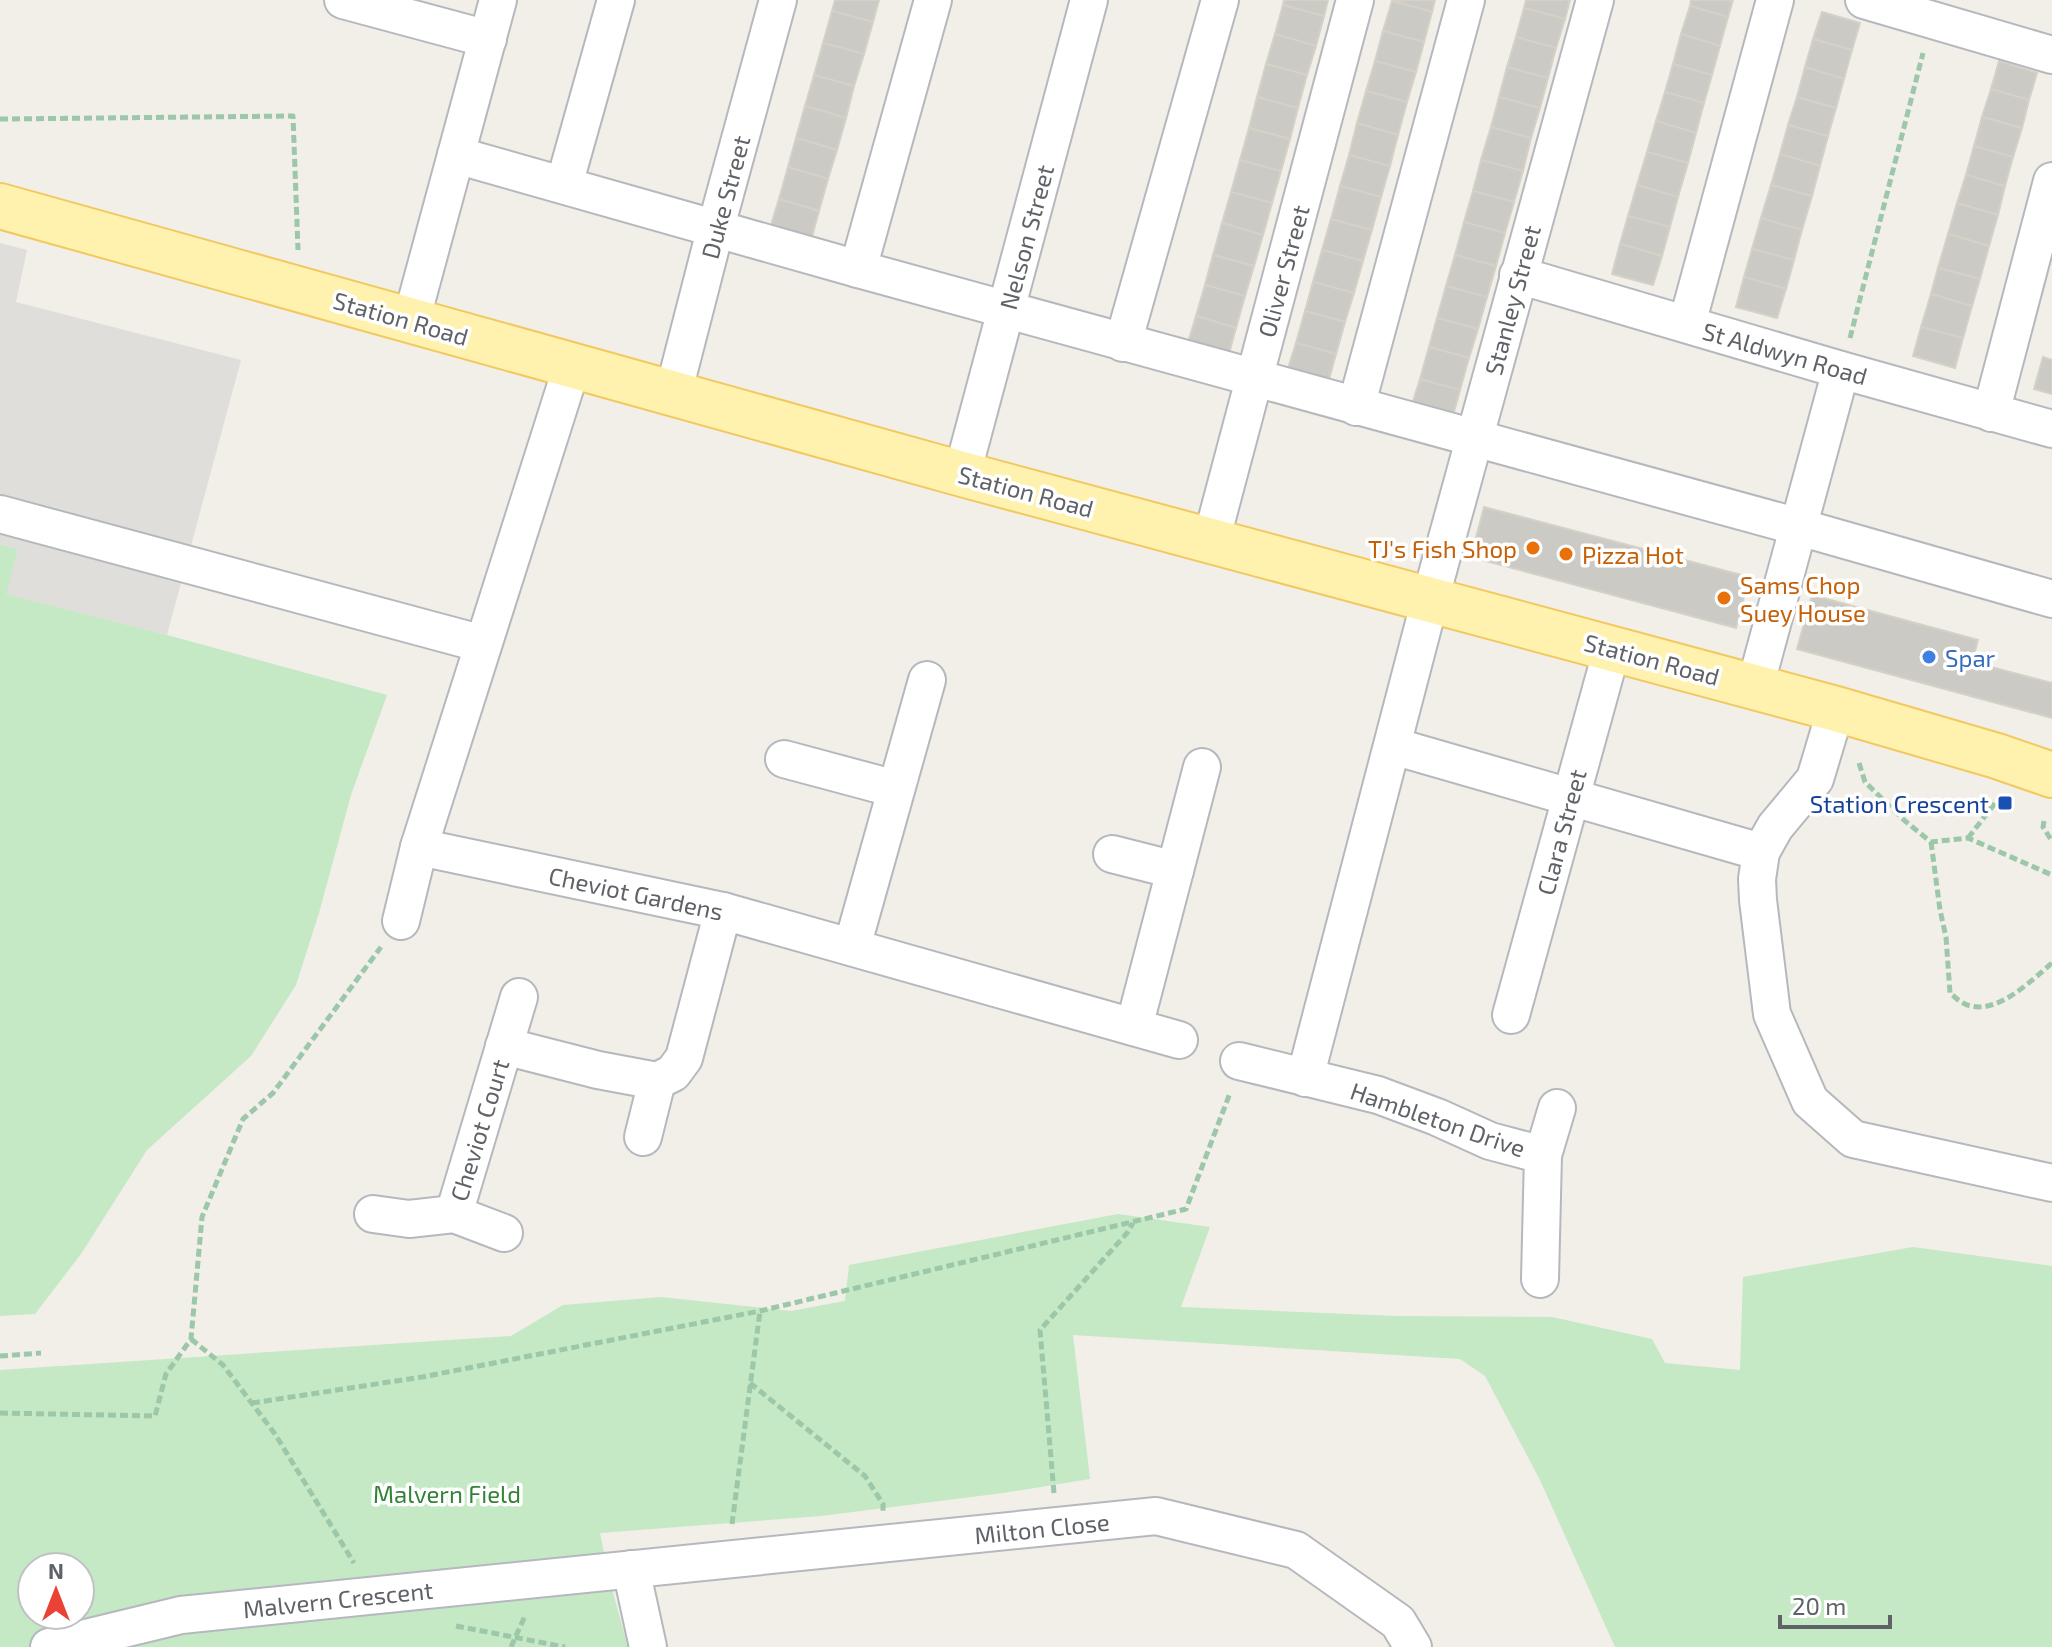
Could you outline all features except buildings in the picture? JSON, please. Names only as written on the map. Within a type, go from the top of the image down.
[{"type":"main road","name":"Station Road","points":[[0,206],[962,474],[1755,687],[1832,723],[1997,756],[2052,775]]},
{"type":"street","points":[[343,0],[488,39]]},
{"type":"street","points":[[411,321],[498,0]]},
{"type":"street","points":[[564,185],[616,0]]},
{"type":"street","name":"Duke Street","points":[[673,394],[778,0]]},
{"type":"street","points":[[858,269],[933,0]]},
{"type":"street","name":"Nelson Street","points":[[962,474],[1089,0]]},
{"type":"street","points":[[1123,343],[1220,0]]},
{"type":"street","name":"Oliver Street","points":[[1211,541],[1355,0]]},
{"type":"street","points":[[1356,407],[1466,0]]},
{"type":"street","name":"Stanley Street","points":[[1305,1078],[1430,600],[1595,0]]},
{"type":"street","points":[[1687,324],[1775,0]]},
{"type":"street","points":[[1864,0],[2052,55]]},
{"type":"street","points":[[456,155],[2052,599]]},
{"type":"street","points":[[1991,413],[2052,181]]},
{"type":"street","name":"St Aldwyn Road","points":[[1518,275],[2052,429]]},
{"type":"street","points":[[401,921],[419,847],[572,366]]},
{"type":"street","points":[[1755,687],[1841,370]]},
{"type":"street","points":[[0,514],[483,644]]},
{"type":"street","name":"Clara Street","points":[[1511,1015],[1612,649]]},
{"type":"street","points":[[852,947],[927,680]]},
{"type":"street","points":[[1832,723],[1815,779],[1775,827],[1761,852],[1757,879],[1772,1014],[1810,1101],[1853,1139],[2052,1183]]},
{"type":"street","points":[[1393,746],[1761,852]]},
{"type":"street","points":[[784,759],[896,789]]},
{"type":"street","points":[[1134,1027],[1202,767]]},
{"type":"street","name":"Cheviot Gardens","points":[[419,847],[723,911],[1179,1040]]},
{"type":"street","points":[[1112,854],[1175,870]]},
{"type":"street","points":[[643,1137],[657,1081],[673,1073],[684,1058],[723,911]]},
{"type":"street","name":"Cheviot Court","points":[[454,1214],[519,997]]},
{"type":"street","name":"Cheviot Court","points":[[504,1046],[598,1070],[657,1081]]},
{"type":"street","name":"Hambleton Drive","points":[[1239,1061],[1378,1095],[1490,1141],[1543,1155]]},
{"type":"street","name":"Hambleton Drive","points":[[1540,1279],[1543,1155],[1557,1108]]},
{"type":"street","name":"Cheviot Court","points":[[373,1214],[409,1219],[454,1214],[504,1233]]},
{"type":"street","name":"Milton Close","points":[[631,1569],[1156,1516],[1296,1550],[1398,1622],[1413,1647]]},
{"type":"street","points":[[631,1569],[648,1647]]},
{"type":"street","name":"Malvern Crescent","points":[[49,1647],[181,1615],[631,1569]]},
{"type":"path","points":[[1841,370],[1932,20]]},
{"type":"path","points":[[0,119],[293,116],[300,289]]},
{"type":"path","points":[[1832,723],[1853,745],[1865,782],[1931,842],[1946,937],[1950,993],[1968,1006],[1988,1008],[2022,989],[2052,963]]},
{"type":"path","points":[[1968,838],[1996,802]]},
{"type":"path","points":[[2044,821],[2043,827],[2052,841]]},
{"type":"path","points":[[1931,842],[1968,838],[2052,875]]},
{"type":"path","points":[[0,1413],[155,1416],[166,1374],[191,1339],[202,1217],[243,1119],[273,1093],[401,921]]},
{"type":"path","points":[[252,1403],[422,1377],[760,1311],[1186,1209],[1232,1088],[1239,1061]]},
{"type":"path","points":[[1057,1526],[1040,1330],[1134,1222]]},
{"type":"path","points":[[735,1559],[732,1520],[760,1311]]},
{"type":"path","points":[[191,1339],[223,1365],[275,1434],[374,1595]]},
{"type":"path","points":[[0,1356],[41,1353]]},
{"type":"path","points":[[750,1383],[865,1476],[883,1504],[888,1543]]},
{"type":"path","points":[[451,1625],[565,1647]]},
{"type":"shaded area","points":[[0,243],[27,250],[16,302],[241,360],[167,635],[5,594],[18,549],[0,544]]},
{"type":"green space","points":[[0,544],[18,549],[6,594],[387,695],[351,795],[296,985],[251,1056],[147,1150],[81,1254],[35,1314],[0,1316]]},
{"type":"green space","name":"Malvern Field","points":[[1118,1214],[1210,1227],[1181,1307],[1395,1316],[1552,1317],[1652,1339],[1665,1363],[1740,1370],[1743,1277],[1913,1247],[2052,1266],[2052,1647],[1615,1647],[1540,1480],[1485,1376],[1460,1359],[1073,1335],[1090,1479],[821,1516],[600,1533],[628,1647],[0,1647],[0,1370],[511,1336],[563,1305],[661,1297],[791,1311],[845,1301],[849,1265]]},
{"type":"place","name":"TJ's Fish Shop","points":[[1533,548]]},
{"type":"place","name":"Pizza Hot","points":[[1566,554]]},
{"type":"place","name":"Sams Chop Suey House","points":[[1724,598]]},
{"type":"place","name":"Spar","points":[[1929,657]]},
{"type":"place","name":"Station Crescent","points":[[2005,803]]}]
